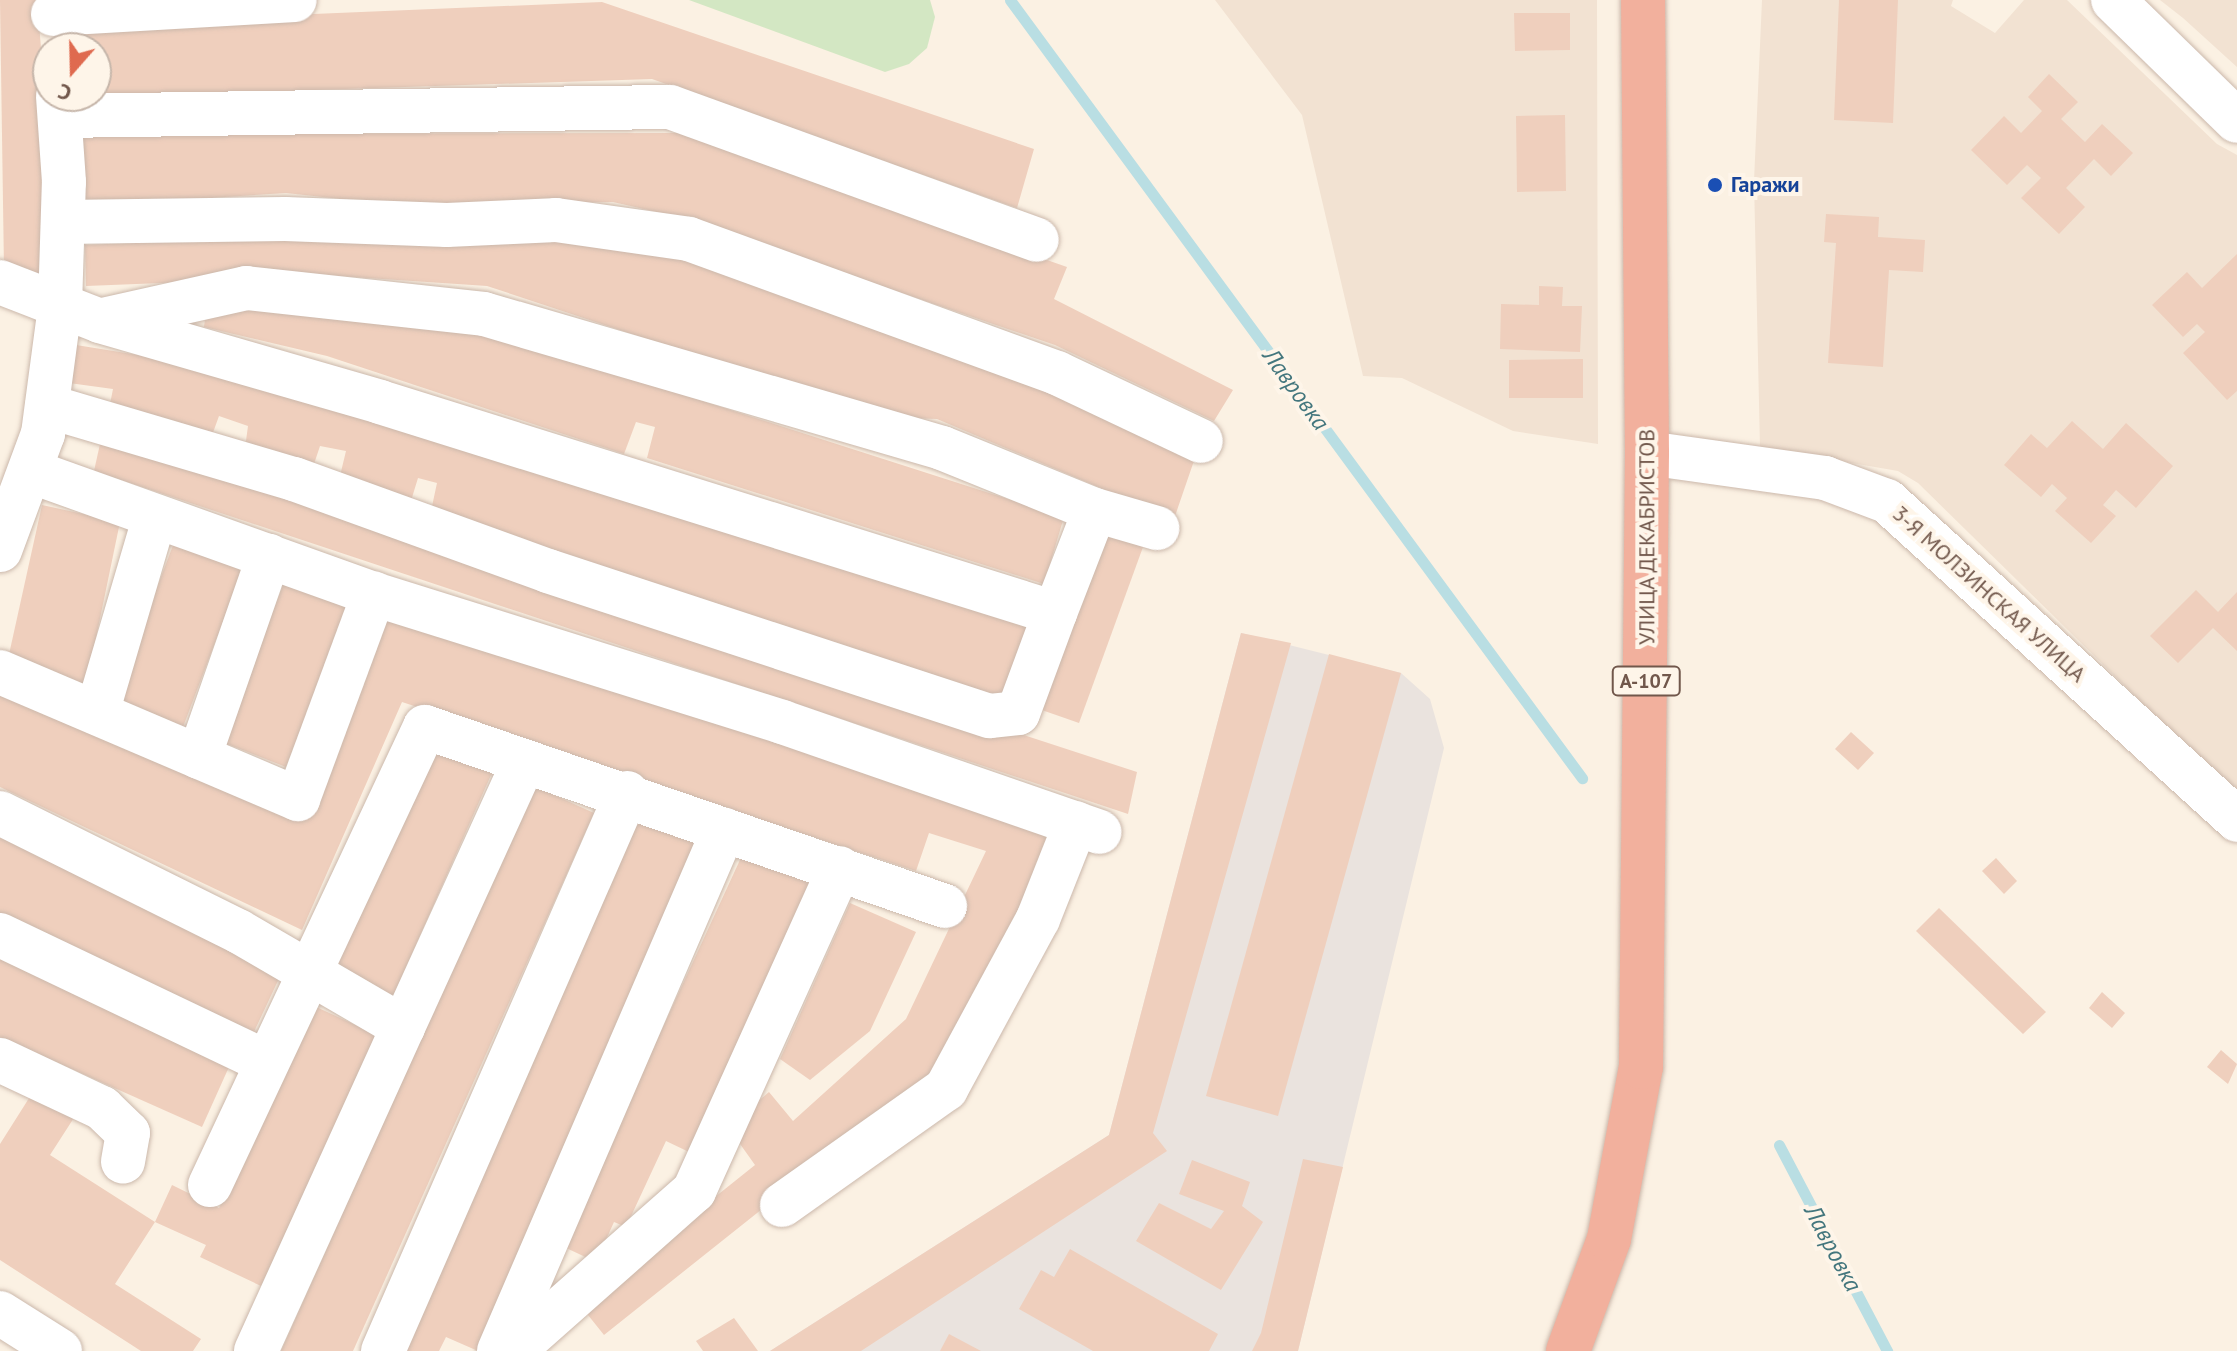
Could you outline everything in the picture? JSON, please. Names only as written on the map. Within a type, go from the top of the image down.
[{"type":"highway","name":"УЛИЦА ДЕКАБРИСТОВ","points":[[1568,1351],[1609,1239],[1641,1067],[1647,453],[1643,0]]},
{"type":"street","points":[[54,21],[295,0]]},
{"type":"street","points":[[2113,0],[2237,121]]},
{"type":"street","points":[[112,106],[670,107],[1037,240]]},
{"type":"street","points":[[0,550],[30,471],[47,406],[60,306],[63,222],[59,112]]},
{"type":"street","points":[[63,222],[285,219],[447,225],[556,220],[689,239],[1057,373],[1201,441]]},
{"type":"street","points":[[0,282],[100,321],[380,402],[1055,613]]},
{"type":"street","points":[[100,321],[246,288],[484,314],[942,448],[1095,510],[1157,528]]},
{"type":"street","points":[[47,406],[294,479],[548,571],[990,716],[1018,713],[1095,510]]},
{"type":"street","name":"3-Я МОЛЗИНСКАЯ УЛИЦА","points":[[1647,453],[1825,478],[1887,501],[2237,820]]},
{"type":"street","points":[[30,471],[374,594],[782,722],[1088,827],[946,1089],[782,1205]]},
{"type":"street","points":[[97,713],[155,516]]},
{"type":"street","points":[[199,757],[269,556]]},
{"type":"street","points":[[0,672],[298,799],[374,594]]},
{"type":"street","points":[[210,1185],[425,727],[627,793],[945,906]]},
{"type":"street","points":[[256,1351],[524,761]]},
{"type":"street","points":[[383,1351],[627,793]]},
{"type":"street","points":[[0,813],[238,931],[306,975],[403,1027]]},
{"type":"street","points":[[499,1351],[724,829]]},
{"type":"street","points":[[513,1351],[694,1191],[840,868]]},
{"type":"street","points":[[0,935],[266,1062]]},
{"type":"street","points":[[0,1060],[102,1108],[128,1133],[123,1162]]},
{"type":"street","points":[[0,1313],[60,1351]]},
{"type":"shaded area","points":[[1215,0],[1597,0],[1598,444],[1513,431],[1402,378],[1363,376],[1302,115]]},
{"type":"shaded area","points":[[1762,0],[1953,0],[1951,6],[1995,33],[2024,0],[2067,0],[2217,144],[2237,155],[2237,796],[1918,483],[1898,471],[1760,447],[1754,181]]},
{"type":"shaded area","points":[[2160,0],[2237,0],[2237,67],[2183,18]]},
{"type":"shaded area","points":[[1241,633],[1401,673],[1430,699],[1444,748],[1298,1351],[770,1351],[1109,1135]]},
{"type":"green space","points":[[689,0],[930,0],[935,17],[927,48],[909,64],[885,72]]},
{"type":"building","points":[[0,0],[37,0],[40,32],[32,32],[32,112],[46,112],[48,132],[41,273],[4,269]]},
{"type":"building","points":[[1839,0],[1898,0],[1893,123],[1834,120]]},
{"type":"building","points":[[602,2],[1034,149],[1017,208],[652,79],[112,96],[112,32],[77,32],[76,24]]},
{"type":"building","points":[[1514,13],[1570,13],[1570,50],[1515,51]]},
{"type":"building","points":[[2049,74],[2078,102],[2061,119],[2085,142],[2102,124],[2133,153],[2111,176],[2094,159],[2066,188],[2085,207],[2059,234],[2021,198],[2041,178],[2027,165],[2007,185],[1971,150],[2004,116],[2021,133],[2042,111],[2028,97]]},
{"type":"building","points":[[1565,115],[1566,191],[1517,192],[1516,116]]},
{"type":"building","points":[[683,133],[1067,267],[1054,299],[1233,390],[1214,421],[1055,345],[679,217],[613,202],[396,205],[286,193],[86,206],[77,134]]},
{"type":"building","points":[[1826,214],[1879,217],[1878,237],[1925,240],[1923,272],[1889,270],[1883,367],[1828,363],[1836,243],[1824,242]]},
{"type":"building","points":[[556,234],[649,245],[958,352],[1197,452],[1174,519],[937,419],[883,417],[487,286],[338,276],[86,286],[85,245],[310,235]]},
{"type":"building","points":[[2237,254],[2237,391],[2227,400],[2183,353],[2205,332],[2197,324],[2183,337],[2152,305],[2187,272],[2202,288]]},
{"type":"building","points":[[1539,286],[1563,287],[1562,306],[1582,306],[1580,352],[1500,349],[1501,304],[1539,305]]},
{"type":"building","points":[[207,305],[491,333],[1064,517],[1044,584],[647,458],[655,427],[636,422],[624,454],[327,356],[204,327]]},
{"type":"building","points":[[76,345],[219,368],[1028,627],[1005,699],[431,511],[437,483],[418,478],[410,504],[339,480],[346,451],[320,446],[312,470],[245,448],[248,426],[219,416],[211,438],[109,409],[113,389],[69,383]]},
{"type":"building","points":[[1583,359],[1583,398],[1509,398],[1509,360]]},
{"type":"building","points":[[2072,421],[2103,449],[2126,423],[2173,466],[2136,508],[2116,490],[2103,505],[2116,516],[2091,543],[2055,511],[2067,498],[2052,484],[2041,497],[2004,465],[2031,434],[2047,448]]},
{"type":"building","points":[[102,435],[1137,772],[1128,814],[94,471]]},
{"type":"building","points":[[42,505],[120,522],[86,686],[8,659]]},
{"type":"building","points":[[1104,520],[1147,536],[1079,723],[1036,708]]},
{"type":"building","points":[[175,540],[244,566],[183,727],[114,701]]},
{"type":"building","points":[[285,580],[349,605],[286,767],[222,742]]},
{"type":"building","points":[[2196,590],[2218,612],[2237,592],[2237,651],[2213,628],[2178,663],[2150,636]]},
{"type":"building","points":[[386,615],[1037,825],[1058,837],[945,1063],[604,1335],[580,1305],[755,1165],[728,1127],[769,1092],[793,1121],[906,1019],[986,851],[929,833],[916,871],[402,702],[302,930],[0,787],[0,684],[299,818]]},
{"type":"building","points":[[1241,633],[1291,643],[1153,1133],[1167,1151],[861,1351],[770,1351],[1109,1135]]},
{"type":"building","points":[[1329,654],[1401,673],[1278,1116],[1206,1096]]},
{"type":"building","points":[[1851,732],[1874,753],[1858,770],[1835,749]]},
{"type":"building","points":[[431,738],[495,766],[392,999],[328,970]]},
{"type":"building","points":[[534,786],[594,813],[353,1351],[281,1351]]},
{"type":"building","points":[[633,812],[702,843],[478,1351],[446,1337],[439,1351],[395,1351]]},
{"type":"building","points":[[0,837],[283,970],[253,1034],[0,915]]},
{"type":"building","points":[[745,849],[814,881],[689,1152],[666,1141],[626,1227],[614,1222],[596,1262],[562,1246]]},
{"type":"building","points":[[1996,858],[2017,881],[2004,894],[1982,871]]},
{"type":"building","points":[[850,903],[916,932],[870,1031],[810,1080],[780,1059]]},
{"type":"building","points":[[1939,908],[2046,1012],[2023,1034],[1916,931]]},
{"type":"building","points":[[0,953],[233,1058],[202,1127],[0,1037]]},
{"type":"building","points":[[2102,992],[2125,1013],[2112,1028],[2089,1008]]},
{"type":"building","points":[[312,1005],[377,1035],[261,1286],[200,1257],[206,1245],[155,1222],[172,1185],[219,1208]]},
{"type":"building","points":[[2221,1050],[2237,1064],[2228,1084],[2207,1067]]},
{"type":"building","points":[[38,1084],[79,1110],[50,1155],[155,1222],[115,1284],[201,1339],[193,1351],[141,1351],[0,1260],[0,1144]]},
{"type":"building","points":[[1303,1159],[1343,1167],[1298,1351],[1252,1351],[1261,1333]]},
{"type":"building","points":[[1192,1160],[1250,1182],[1242,1206],[1263,1222],[1221,1290],[1136,1241],[1159,1203],[1211,1229],[1224,1211],[1179,1194]]},
{"type":"building","points":[[1070,1249],[1218,1334],[1209,1351],[1093,1351],[1019,1309],[1041,1270],[1054,1277]]},
{"type":"building","points":[[734,1318],[758,1351],[703,1351],[696,1341]]},
{"type":"building","points":[[949,1334],[981,1351],[940,1351]]},
{"type":"waterway","name":"Лавровка","points":[[1010,0],[1582,778]]},
{"type":"waterway","name":"Лавровка","points":[[1779,1145],[1887,1351]]},
{"type":"place","name":"Гаражи","points":[[1715,185]]}]
